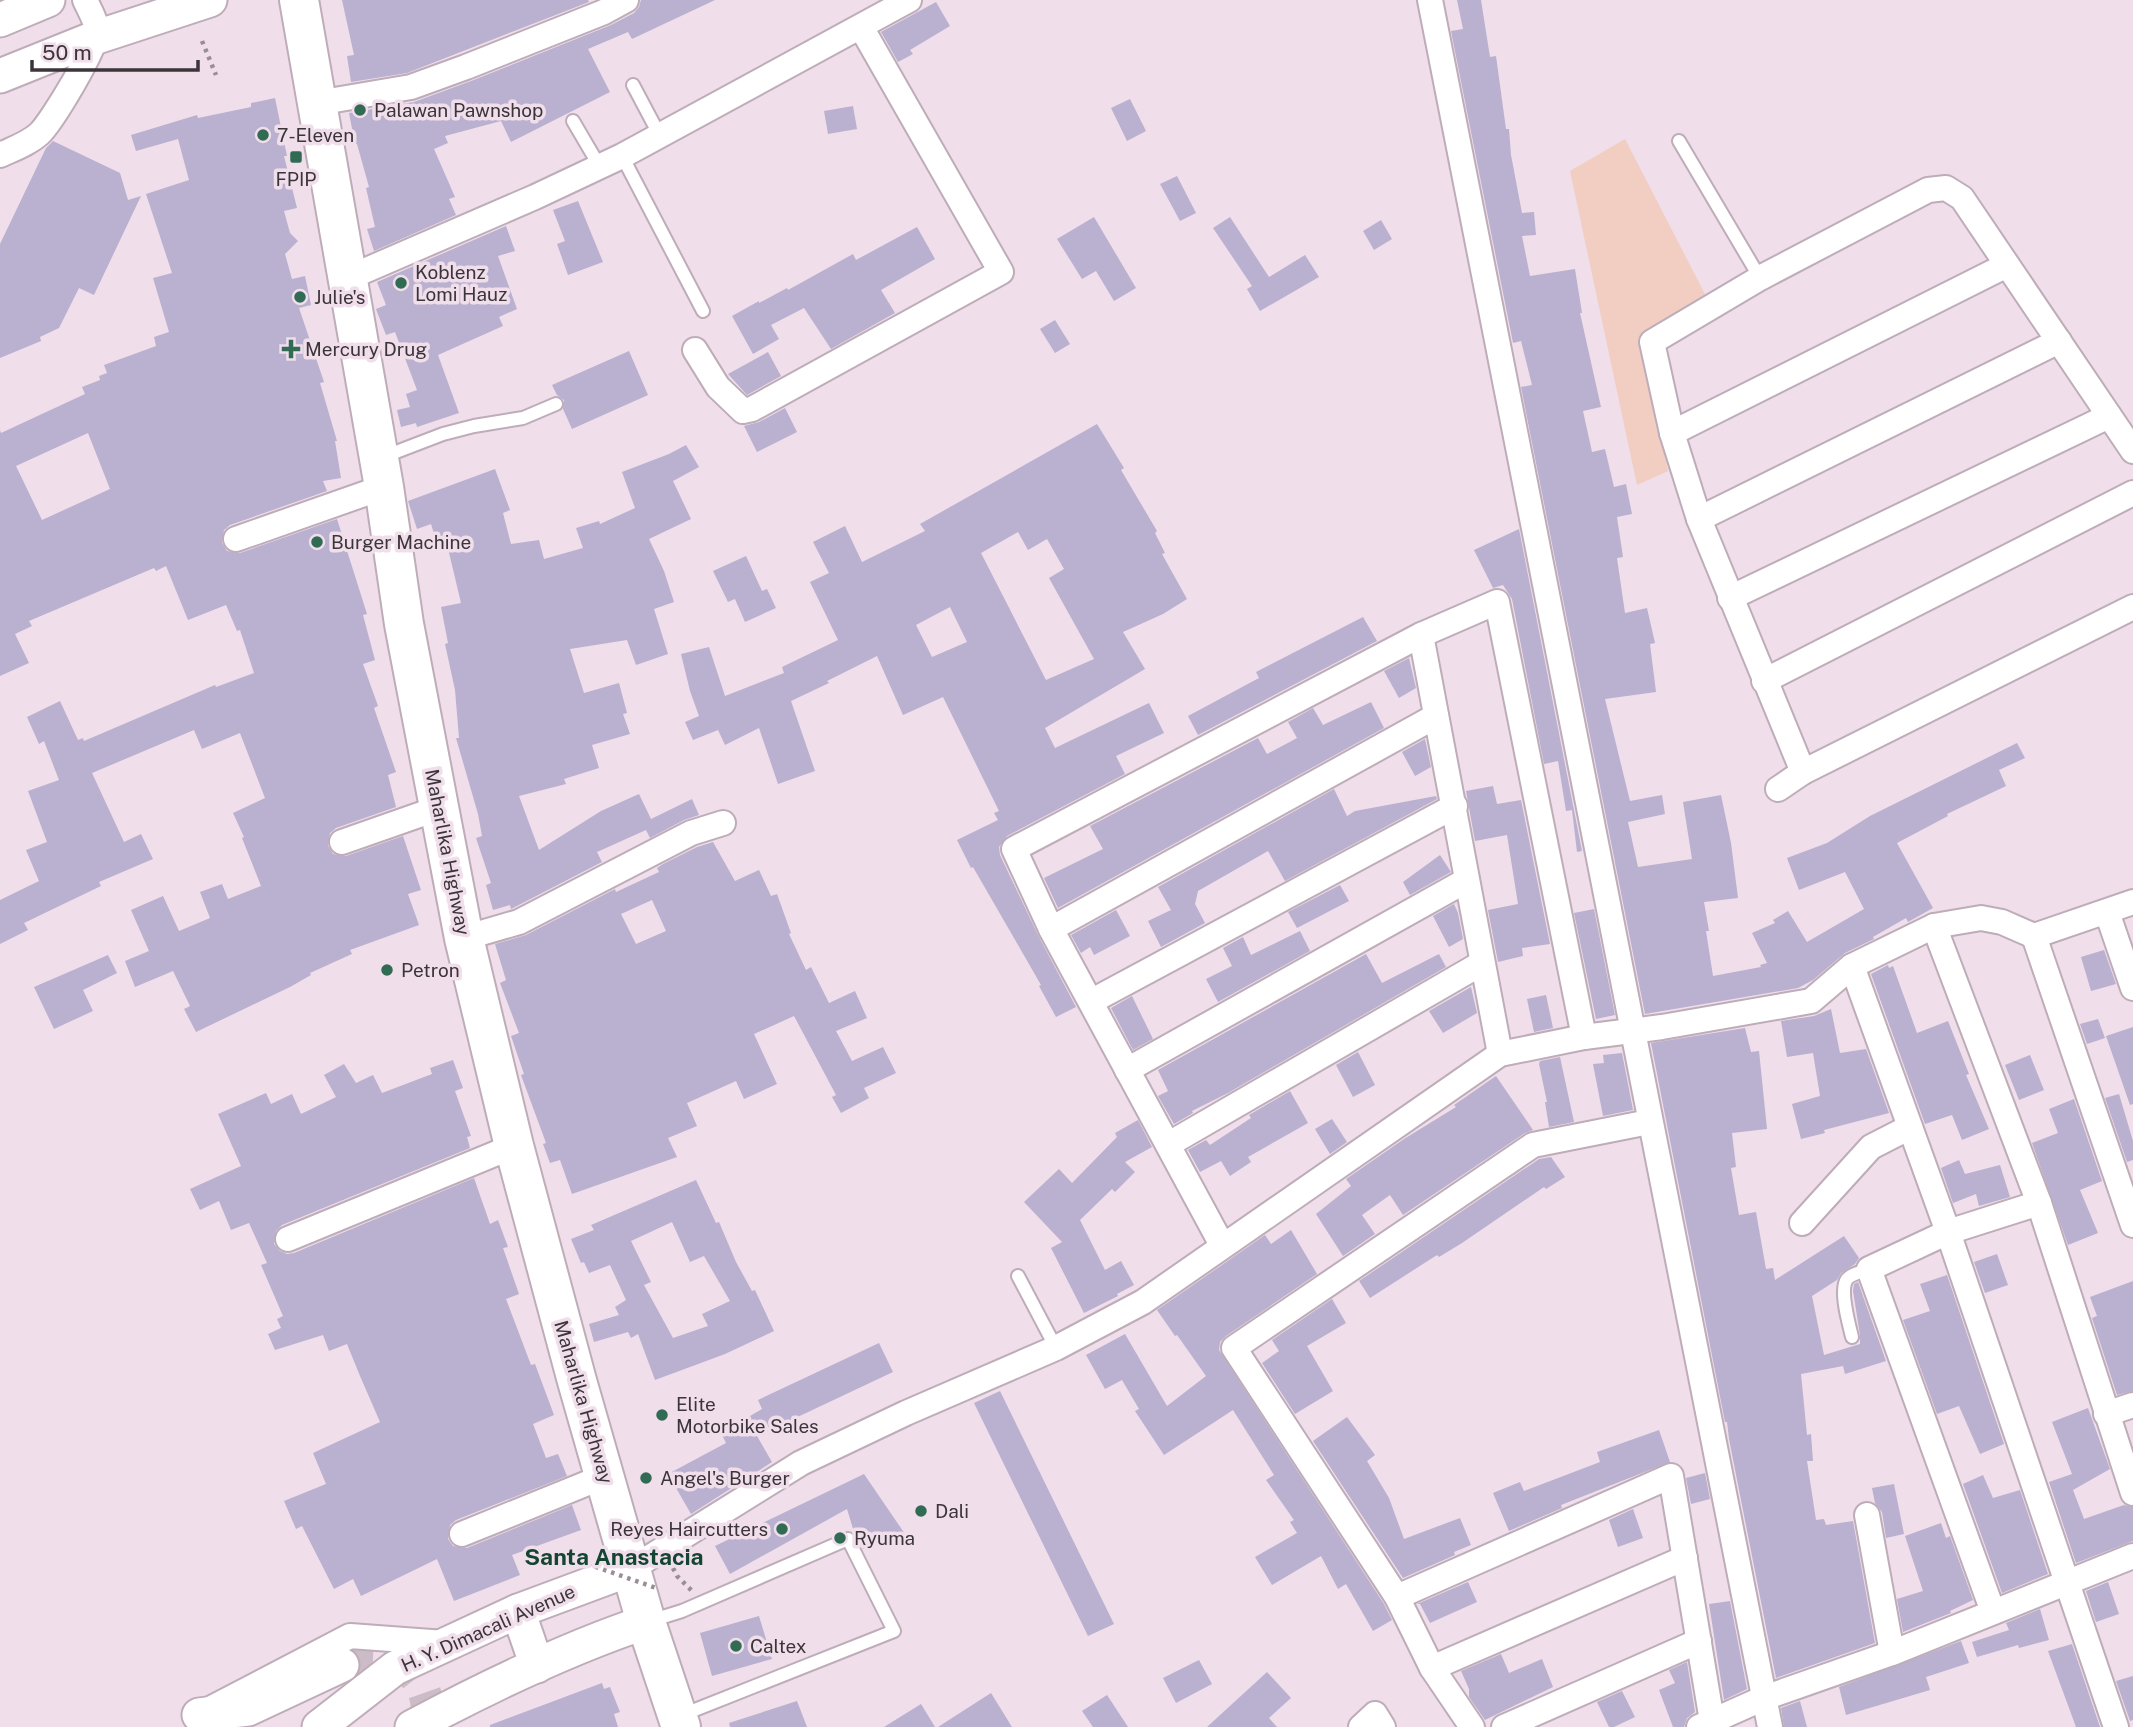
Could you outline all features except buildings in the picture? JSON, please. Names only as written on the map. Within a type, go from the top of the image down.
[{"type":"highway","name":"Maharlika Highway","points":[[299,0],[382,473],[404,624],[464,938],[514,1146],[605,1476],[645,1593],[680,1722]]},
{"type":"street","points":[[0,20],[48,0]]},
{"type":"street","points":[[0,155],[38,135],[82,67],[97,37],[96,23],[85,0]]},
{"type":"street","points":[[0,76],[97,37],[210,0]]},
{"type":"street","points":[[317,103],[411,86],[604,12],[626,0]]},
{"type":"street","points":[[348,278],[536,197],[611,161],[909,0]]},
{"type":"street","points":[[1430,0],[1770,1727]]},
{"type":"street","points":[[695,350],[718,387],[743,411],[752,409],[1001,272],[860,27]]},
{"type":"street","points":[[1803,772],[1699,519],[1672,433],[1652,342],[1760,278],[1928,190],[1946,188],[1962,198],[2133,451]]},
{"type":"street","points":[[1672,433],[2007,265]]},
{"type":"street","points":[[1699,519],[2059,341]]},
{"type":"street","points":[[1730,598],[2109,416]]},
{"type":"street","points":[[236,539],[382,473]]},
{"type":"street","points":[[1764,681],[2133,493]]},
{"type":"street","points":[[1222,1245],[1051,929],[1014,849],[1421,635],[1497,602],[1584,1037]]},
{"type":"street","points":[[1778,789],[1803,772],[2133,607]]},
{"type":"street","points":[[1421,635],[1500,1054]]},
{"type":"street","points":[[1051,929],[1436,716]]},
{"type":"street","points":[[1092,1001],[1455,806]]},
{"type":"street","points":[[342,842],[439,808]]},
{"type":"street","points":[[464,938],[519,922],[691,833],[723,823]]},
{"type":"street","points":[[1128,1070],[1467,880]]},
{"type":"street","points":[[412,1727],[482,1689],[609,1634],[645,1593],[664,1548],[801,1463],[906,1413],[1056,1348],[1143,1302],[1500,1054],[1584,1037],[1811,1001],[1852,966],[1934,926],[1981,918],[2002,922],[2034,936],[2133,902]]},
{"type":"street","points":[[2107,912],[2133,988]]},
{"type":"street","points":[[1934,926],[2039,1203],[2133,1493]]},
{"type":"street","points":[[2034,936],[2133,1225]]},
{"type":"street","points":[[1169,1144],[1482,963]]},
{"type":"street","points":[[1852,966],[1948,1232],[2116,1727]]},
{"type":"street","points":[[1472,1727],[1432,1668],[1397,1597],[1234,1348],[1533,1145],[1649,1122]]},
{"type":"street","points":[[1802,1223],[1871,1147],[1910,1128]]},
{"type":"street","points":[[288,1239],[514,1146]]},
{"type":"street","points":[[1993,1612],[1869,1269],[1948,1232],[2039,1203]]},
{"type":"street","points":[[2106,1414],[2133,1405]]},
{"type":"street","points":[[461,1534],[605,1476]]},
{"type":"street","points":[[1397,1597],[1671,1476],[1699,1642],[1705,1724],[1764,1698],[1892,1653],[2133,1556]]},
{"type":"street","points":[[1867,1515],[1892,1653]]},
{"type":"street","points":[[1432,1668],[1685,1558]]},
{"type":"street","name":"H. Y. Dimacali Avenue","points":[[319,1727],[395,1668],[518,1611],[645,1593]]},
{"type":"street","points":[[518,1611],[537,1667]]},
{"type":"street","points":[[194,1721],[349,1636],[449,1643]]},
{"type":"street","points":[[1504,1727],[1699,1642]]},
{"type":"street","points":[[194,1721],[248,1709],[342,1665]]},
{"type":"street","points":[[1361,1727],[1375,1714],[1382,1727]]},
{"type":"lane","points":[[633,85],[660,136]]},
{"type":"lane","points":[[573,121],[611,161],[703,311]]},
{"type":"lane","points":[[1679,141],[1760,278]]},
{"type":"lane","points":[[382,473],[443,434],[523,418],[556,404]]},
{"type":"lane","points":[[1852,1337],[1844,1299],[1845,1282],[1850,1276],[1869,1269]]},
{"type":"lane","points":[[1018,1276],[1056,1348]]},
{"type":"lane","points":[[645,1593],[682,1611],[848,1539],[894,1631],[680,1722]]},
{"type":"path","points":[[202,41],[216,75]]},
{"type":"path","points":[[664,1548],[677,1576],[703,1601]]},
{"type":"path","points":[[579,1561],[645,1593]]},
{"type":"shaded area","points":[[1625,139],[1707,298],[1640,340],[1668,471],[1637,485],[1570,171]]},
{"type":"tunnel","points":[[342,1665],[363,1656],[375,1656],[397,1662],[407,1669],[422,1687],[426,1698],[424,1727]]},
{"type":"place","name":"Palawan Pawnshop","points":[[360,110]]},
{"type":"place","name":"7-Eleven","points":[[263,135]]},
{"type":"place","name":"FPIP","points":[[296,157]]},
{"type":"place","name":"Koblenz Lomi Hauz","points":[[401,283]]},
{"type":"place","name":"Julie's","points":[[300,297]]},
{"type":"place","name":"Mercury Drug","points":[[291,349]]},
{"type":"place","name":"Burger Machine","points":[[317,542]]},
{"type":"place","name":"Petron","points":[[387,970]]},
{"type":"place","name":"Elite Motorbike Sales","points":[[662,1415]]},
{"type":"place","name":"Angel's Burger","points":[[646,1478]]},
{"type":"place","name":"Dali","points":[[921,1511]]},
{"type":"place","name":"Reyes Haircutters","points":[[782,1529]]},
{"type":"place","name":"Ryuma","points":[[840,1538]]},
{"type":"place","name":"Caltex","points":[[736,1646]]},
{"type":"district","name":"Santa Anastacia","points":[[614,1557]]}]
